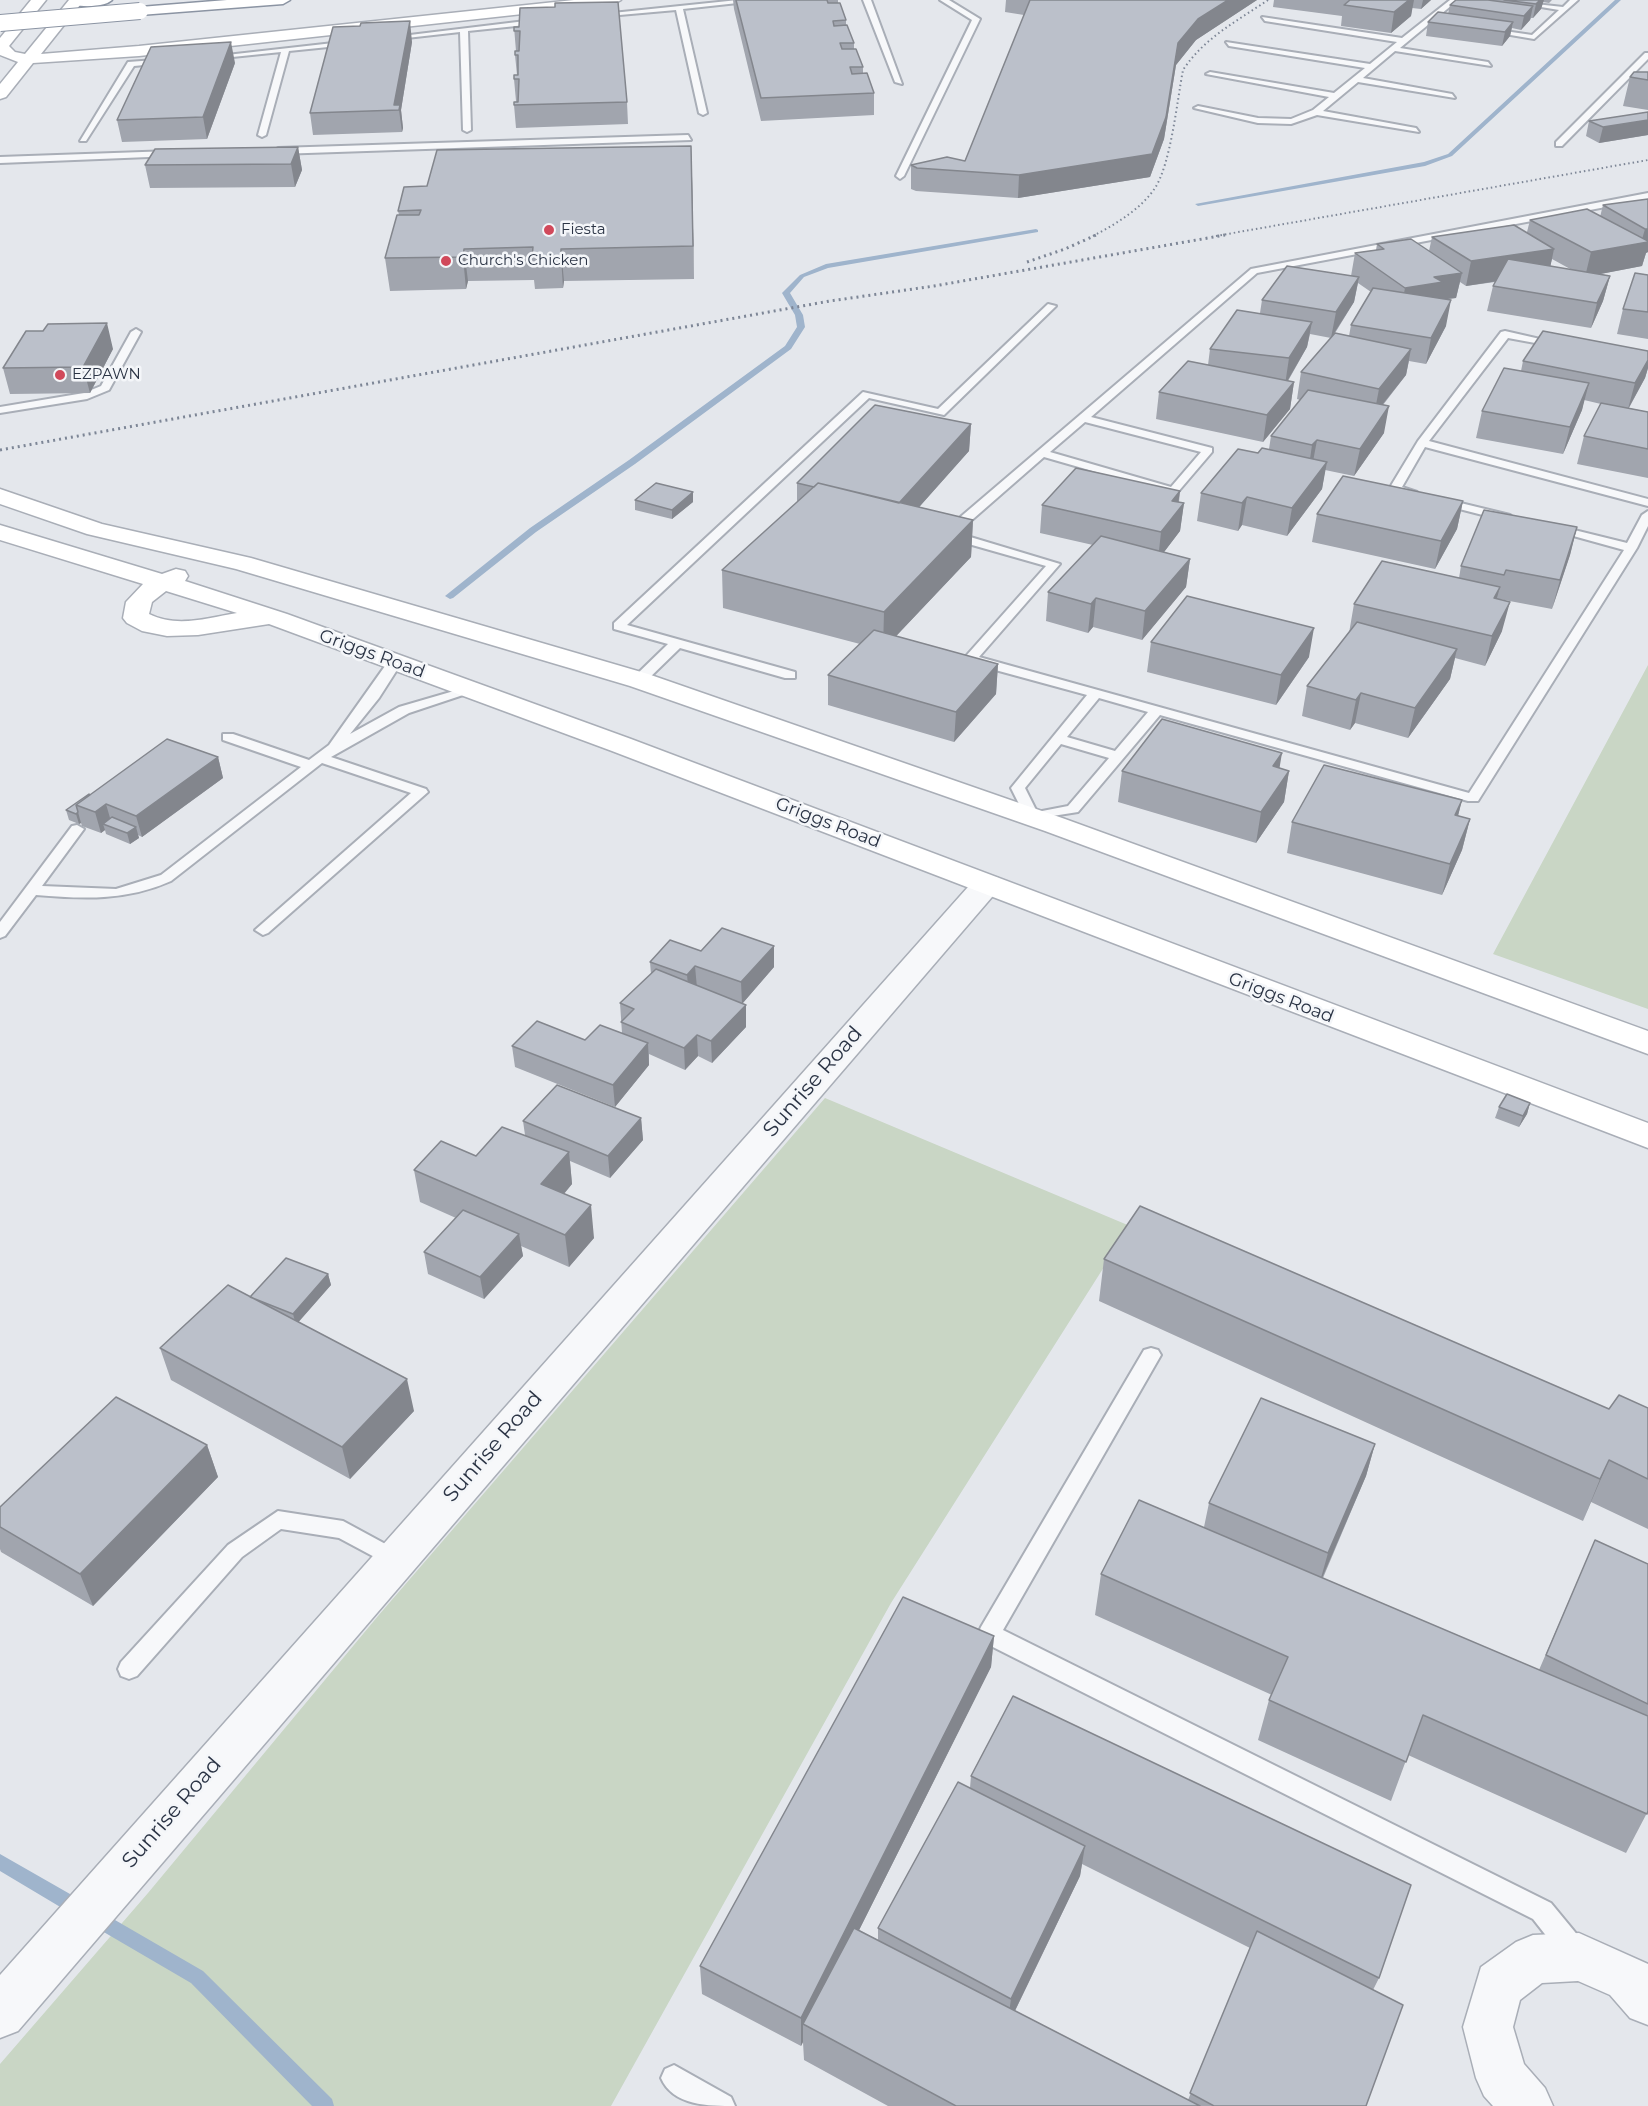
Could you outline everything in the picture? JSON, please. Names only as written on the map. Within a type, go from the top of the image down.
[{"type":"main road","points":[[39,0],[1,46],[6,54],[16,58],[31,59],[140,51],[614,0]]},
{"type":"main road","points":[[6,6],[105,0]]},
{"type":"main road","points":[[0,22],[283,0]]},
{"type":"main road","points":[[0,94],[78,1]]},
{"type":"main road","points":[[0,496],[95,529],[242,563],[639,680],[1032,817],[1648,1042]]},
{"type":"main road","name":"Griggs Road","points":[[0,531],[274,618],[395,662],[987,884],[1408,1048],[1648,1136]]},
{"type":"main road","points":[[242,563],[183,572],[140,596],[135,608],[136,618],[148,626],[173,630],[197,629],[253,619],[274,618]]},
{"type":"street","name":"Sunrise Road","points":[[0,2013],[135,1855],[987,884]]},
{"type":"street","points":[[1527,2106],[1502,2078],[1488,2027],[1499,1985],[1533,1959],[1579,1957],[1641,1981]]},
{"type":"lane","points":[[583,16],[761,0]]},
{"type":"lane","points":[[867,0],[899,82]]},
{"type":"lane","points":[[900,176],[976,19],[944,0]]},
{"type":"lane","points":[[1198,108],[1284,122],[1302,120],[1316,112],[1454,0]]},
{"type":"lane","points":[[1503,0],[1564,9]]},
{"type":"lane","points":[[1487,30],[1534,37],[1574,0]]},
{"type":"lane","points":[[679,7],[703,113]]},
{"type":"lane","points":[[1265,19],[1404,41]]},
{"type":"lane","points":[[375,40],[548,20]]},
{"type":"lane","points":[[464,28],[467,129]]},
{"type":"lane","points":[[202,58],[352,43]]},
{"type":"lane","points":[[1229,44],[1371,67]]},
{"type":"lane","points":[[1394,49],[1488,64]]},
{"type":"lane","points":[[262,135],[285,51]]},
{"type":"lane","points":[[1559,144],[1648,55]]},
{"type":"lane","points":[[83,139],[131,64],[178,60]]},
{"type":"lane","points":[[1210,74],[1336,96]]},
{"type":"lane","points":[[1356,79],[1452,96]]},
{"type":"lane","points":[[1316,112],[1416,130]]},
{"type":"lane","points":[[264,152],[688,138]]},
{"type":"lane","points":[[0,160],[182,154]]},
{"type":"lane","points":[[1648,196],[1254,272],[948,534],[1054,564],[971,658],[1473,798],[1631,548],[1648,515]]},
{"type":"lane","points":[[790,675],[618,626],[867,394],[940,413],[1051,306]]},
{"type":"lane","points":[[0,410],[79,398],[105,388],[136,332]]},
{"type":"lane","points":[[1519,520],[1395,489],[1422,442],[1505,334],[1571,347]]},
{"type":"lane","points":[[1042,453],[1173,491],[1208,450],[1083,418]]},
{"type":"lane","points":[[1422,442],[1648,503]]},
{"type":"lane","points":[[1541,525],[1631,548]]},
{"type":"lane","points":[[639,680],[675,644]]},
{"type":"lane","points":[[320,758],[374,695],[395,662]]},
{"type":"lane","points":[[32,890],[114,896],[143,890],[166,878],[320,758],[404,710],[471,690]]},
{"type":"lane","points":[[1096,693],[1018,788],[1032,817],[1073,809],[1157,710]]},
{"type":"lane","points":[[228,737],[320,758],[421,792],[264,930]]},
{"type":"lane","points":[[1057,739],[1116,756]]},
{"type":"lane","points":[[0,933],[77,829]]},
{"type":"lane","points":[[1151,1355],[988,1634],[1542,1911],[1579,1957]]},
{"type":"lane","points":[[129,1669],[234,1551],[278,1520],[343,1530],[395,1559]]},
{"type":"lane","points":[[674,2078],[722,2106]]},
{"type":"green space","points":[[1648,665],[1648,1009],[1493,954]]},
{"type":"green space","points":[[825,1098],[1130,1226],[891,1603],[611,2106],[0,2106],[0,2064],[148,1893],[378,1616]]},
{"type":"building","points":[[736,0],[827,0],[828,3],[840,3],[846,20],[833,21],[834,26],[847,25],[854,43],[840,43],[842,49],[856,49],[863,67],[850,67],[852,74],[867,73],[874,93],[761,98]]},
{"type":"building","points":[[1030,0],[1228,0],[1198,19],[1178,43],[1166,117],[1152,154],[1019,175],[917,168],[911,165],[947,157],[965,161]]},
{"type":"building","points":[[1350,0],[1409,0],[1394,12],[1344,5]]},
{"type":"building","points":[[1456,0],[1488,0],[1533,6],[1524,16],[1450,5]]},
{"type":"building","points":[[1504,0],[1540,0],[1536,4]]},
{"type":"building","points":[[618,2],[627,102],[514,105],[514,102],[518,102],[519,79],[514,79],[514,75],[518,75],[518,55],[515,55],[515,51],[519,51],[520,31],[514,31],[514,27],[519,27],[520,8],[555,7],[555,3]]},
{"type":"building","points":[[1438,12],[1513,22],[1505,32],[1428,22]]},
{"type":"building","points":[[410,21],[394,105],[400,105],[399,110],[310,113],[333,27],[360,26],[361,23]]},
{"type":"building","points":[[231,42],[203,117],[117,120],[151,47]]},
{"type":"building","points":[[1634,72],[1648,72],[1648,80],[1630,77]]},
{"type":"building","points":[[1648,112],[1648,120],[1603,127],[1589,121]]},
{"type":"building","name":"Fiesta","points":[[691,146],[693,246],[561,249],[561,256],[532,257],[533,247],[464,249],[463,257],[385,258],[397,215],[419,215],[421,210],[398,211],[404,187],[427,186],[437,150]]},
{"type":"building","points":[[298,147],[291,164],[145,165],[155,149]]},
{"type":"building","points":[[1648,199],[1648,229],[1603,205]]},
{"type":"building","points":[[1587,209],[1648,242],[1591,252],[1530,220]]},
{"type":"building","points":[[1514,225],[1554,249],[1471,261],[1432,237]]},
{"type":"building","points":[[1411,239],[1462,273],[1434,277],[1443,282],[1405,288],[1355,253],[1384,249],[1377,244]]},
{"type":"building","points":[[1508,259],[1610,276],[1597,303],[1493,286]]},
{"type":"building","points":[[1287,266],[1359,277],[1336,312],[1262,300]]},
{"type":"building","points":[[1635,273],[1648,275],[1648,312],[1623,309]]},
{"type":"building","points":[[1373,288],[1451,300],[1431,338],[1351,325]]},
{"type":"building","points":[[1237,310],[1312,322],[1289,358],[1210,349]]},
{"type":"building","points":[[107,323],[83,367],[3,368],[26,331],[43,331],[48,324]]},
{"type":"building","points":[[1543,331],[1648,351],[1648,360],[1635,383],[1523,361]]},
{"type":"building","points":[[1335,333],[1411,349],[1379,389],[1301,372]]},
{"type":"building","points":[[1188,361],[1294,382],[1267,415],[1159,392]]},
{"type":"building","points":[[1504,368],[1589,383],[1570,427],[1482,411]]},
{"type":"building","points":[[1308,390],[1389,406],[1360,449],[1317,440],[1312,445],[1271,436]]},
{"type":"building","points":[[1601,403],[1648,412],[1648,449],[1584,436]]},
{"type":"building","points":[[875,405],[971,424],[899,503],[818,483],[814,487],[797,483]]},
{"type":"building","points":[[1262,448],[1327,462],[1292,508],[1247,497],[1242,503],[1201,493],[1238,449],[1258,453]]},
{"type":"building","points":[[1076,468],[1180,491],[1172,501],[1184,503],[1161,532],[1042,505]]},
{"type":"building","points":[[1343,476],[1463,501],[1441,541],[1317,514]]},
{"type":"building","points":[[656,483],[693,492],[672,510],[635,500]]},
{"type":"building","points":[[818,483],[973,520],[884,612],[722,570]]},
{"type":"building","points":[[1484,510],[1577,527],[1560,580],[1506,570],[1504,575],[1461,566]]},
{"type":"building","points":[[1101,536],[1190,559],[1145,611],[1096,598],[1091,604],[1048,592]]},
{"type":"building","points":[[1382,561],[1500,587],[1494,598],[1510,602],[1492,636],[1354,604]]},
{"type":"building","points":[[1187,596],[1314,628],[1281,675],[1151,642]]},
{"type":"building","points":[[1357,622],[1457,649],[1415,708],[1361,693],[1356,700],[1307,686]]},
{"type":"building","points":[[874,630],[998,664],[956,712],[828,675]]},
{"type":"building","points":[[1162,719],[1282,753],[1273,766],[1289,771],[1261,812],[1122,771]]},
{"type":"building","points":[[167,739],[218,757],[136,816],[106,804],[95,812],[76,805]]},
{"type":"building","points":[[1324,765],[1462,800],[1455,815],[1470,819],[1450,864],[1292,822]]},
{"type":"building","points":[[89,794],[76,805],[78,812],[76,814],[66,810]]},
{"type":"building","points":[[112,817],[136,827],[127,833],[103,824]]},
{"type":"building","points":[[722,928],[774,946],[741,982],[695,966],[687,975],[650,962],[670,940],[701,951]]},
{"type":"building","points":[[656,969],[746,1005],[711,1041],[697,1035],[684,1048],[621,1022],[634,1009],[620,1003]]},
{"type":"building","points":[[537,1021],[585,1040],[600,1025],[648,1043],[613,1085],[512,1046]]},
{"type":"building","points":[[557,1085],[641,1118],[608,1156],[523,1121]]},
{"type":"building","points":[[1507,1094],[1530,1103],[1523,1116],[1499,1107]]},
{"type":"building","points":[[502,1127],[569,1152],[541,1184],[591,1205],[565,1235],[414,1170],[441,1141],[476,1156]]},
{"type":"building","points":[[1140,1206],[1609,1409],[1619,1395],[1648,1408],[1648,1479],[1609,1460],[1600,1479],[1104,1259]]},
{"type":"building","points":[[463,1210],[519,1234],[480,1277],[424,1252]]},
{"type":"building","points":[[286,1258],[328,1274],[293,1314],[250,1297]]},
{"type":"building","points":[[228,1285],[407,1379],[342,1447],[160,1348]]},
{"type":"building","points":[[116,1397],[207,1445],[80,1574],[0,1527],[0,1507]]},
{"type":"building","points":[[1261,1398],[1375,1444],[1328,1553],[1209,1503]]},
{"type":"building","points":[[1139,1500],[1648,1716],[1647,1814],[1423,1715],[1406,1762],[1269,1700],[1288,1657],[1101,1574]]},
{"type":"building","points":[[1595,1540],[1648,1564],[1648,1704],[1546,1655]]},
{"type":"building","points":[[903,1597],[994,1636],[801,2018],[700,1966]]},
{"type":"building","points":[[1013,1696],[1411,1885],[1379,1978],[971,1776]]},
{"type":"building","points":[[958,1782],[1085,1846],[1011,1999],[878,1928]]},
{"type":"building","points":[[854,1928],[1200,2106],[956,2106],[803,2024]]},
{"type":"building","points":[[1257,1931],[1403,2005],[1366,2106],[1214,2106],[1190,2093]]},
{"type":"waterway","points":[[1198,204],[1425,164],[1450,155],[1618,0]]},
{"type":"waterway","points":[[450,596],[533,530],[632,462],[788,347],[801,327],[799,315],[786,293],[802,276],[826,266],[1036,231]]},
{"type":"waterway","points":[[0,1862],[78,1908]]},
{"type":"waterway","points":[[96,1918],[197,1977],[325,2106]]},
{"type":"railway","points":[[1093,236],[1135,209],[1155,188],[1161,177],[1169,148],[1183,70],[1191,59],[1211,39],[1268,0]]},
{"type":"railway","points":[[1216,236],[1648,160]]},
{"type":"railway","points":[[1027,262],[1096,235]]},
{"type":"railway","points":[[0,450],[830,301],[934,286],[1225,235]]},
{"type":"place","name":"Fiesta","points":[[549,230]]},
{"type":"place","name":"Church's Chicken","points":[[446,261]]},
{"type":"place","name":"EZPAWN","points":[[60,375]]}]
